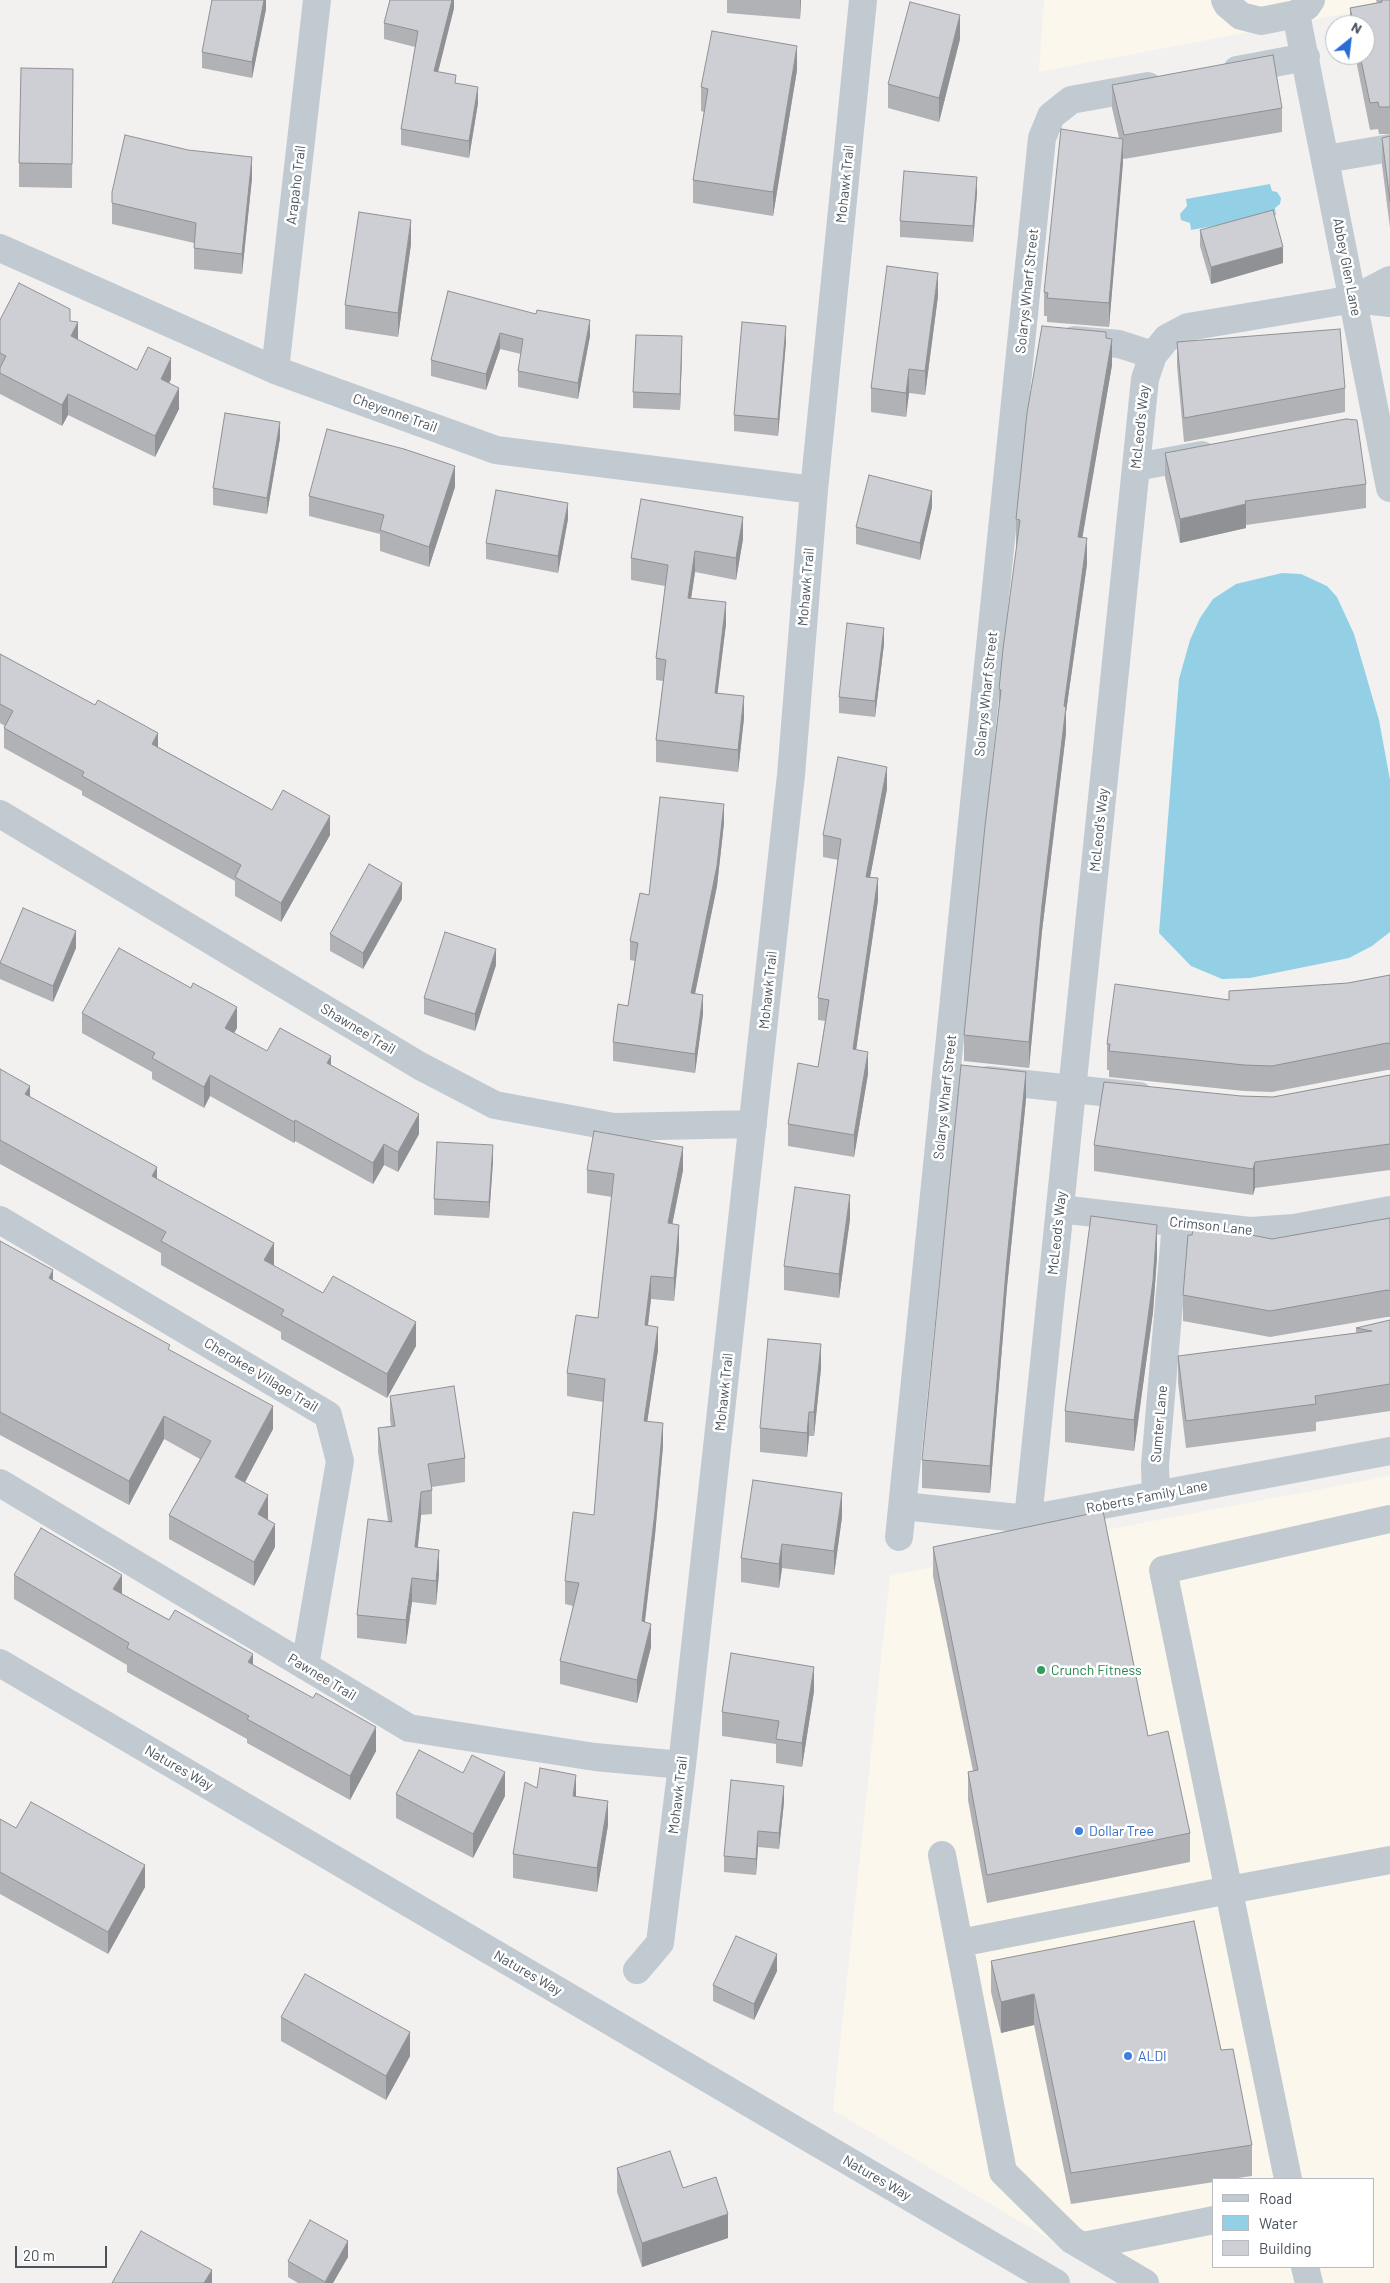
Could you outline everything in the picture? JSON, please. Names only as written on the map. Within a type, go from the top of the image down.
[{"type":"street","name":"Arapaho Trail","points":[[275,370],[317,0]]},
{"type":"street","name":"Mohawk Trail","points":[[637,1970],[660,1943],[682,1765],[791,775],[814,490],[864,0]]},
{"type":"street","points":[[1226,0],[1227,4],[1241,16],[1261,21],[1303,7]]},
{"type":"street","name":"Abbey Glen Lane","points":[[1303,7],[1305,51],[1354,299],[1375,431],[1390,488]]},
{"type":"street","points":[[1208,75],[1305,51]]},
{"type":"street","name":"Solarys Wharf Street","points":[[900,1537],[1042,138],[1051,116],[1071,100],[1169,82]]},
{"type":"street","points":[[1326,159],[1390,148]]},
{"type":"street","name":"Cheyenne Trail","points":[[0,248],[275,370],[496,450],[814,490]]},
{"type":"street","name":"McLeod's Way","points":[[1354,299],[1390,280]]},
{"type":"street","name":"McLeod's Way","points":[[1028,1519],[1145,379],[1154,355],[1167,338],[1188,327],[1354,299],[1390,303]]},
{"type":"street","points":[[1022,335],[1119,344],[1154,355]]},
{"type":"street","points":[[1136,467],[1222,451]]},
{"type":"street","name":"Shawnee Trail","points":[[0,814],[420,1066],[495,1106],[614,1127],[753,1124]]},
{"type":"street","points":[[947,1075],[1167,1099]]},
{"type":"street","name":"Crimson Lane","points":[[1060,1209],[1258,1231],[1294,1228],[1390,1210]]},
{"type":"street","name":"Cherokee Village Trail","points":[[0,1220],[328,1415],[340,1461],[304,1666]]},
{"type":"street","name":"Sumter Lane","points":[[1156,1495],[1155,1465],[1176,1223]]},
{"type":"street","points":[[1165,1353],[1194,1356]]},
{"type":"street","name":"Roberts Family Lane","points":[[903,1506],[1028,1519],[1390,1451]]},
{"type":"street","name":"Pawnee Trail","points":[[0,1483],[409,1728],[595,1757],[682,1765]]},
{"type":"street","points":[[1288,2178],[1163,1570],[1390,1519]]},
{"type":"street","name":"Natures Way","points":[[0,1663],[1056,2283]]},
{"type":"street","points":[[942,1855],[1003,2172],[1072,2240],[1145,2283]]},
{"type":"street","points":[[960,1943],[1390,1860]]},
{"type":"street","points":[[1083,2246],[1212,2220]]},
{"type":"street","points":[[1306,2268],[1309,2283]]},
{"type":"shaded area","points":[[1044,0],[1390,0],[1390,5],[1338,15],[1325,15],[1325,17],[1039,72]]},
{"type":"shaded area","points":[[1390,1476],[1390,2283],[1123,2283],[833,2110],[890,1576],[1100,1531]]},
{"type":"water","points":[[1270,184],[1272,191],[1277,192],[1281,198],[1280,204],[1275,208],[1276,215],[1191,230],[1190,223],[1181,220],[1180,214],[1187,206],[1186,199]]},
{"type":"water","points":[[1282,573],[1301,574],[1327,586],[1337,597],[1354,634],[1379,720],[1390,780],[1390,932],[1372,946],[1349,958],[1250,978],[1222,979],[1191,966],[1159,933],[1179,679],[1190,640],[1200,618],[1213,599],[1236,584]]},
{"type":"building","points":[[212,0],[264,0],[252,62],[202,52]]},
{"type":"building","points":[[390,0],[452,0],[434,71],[456,75],[455,83],[478,87],[469,141],[401,129],[418,31],[384,23]]},
{"type":"building","points":[[1382,0],[1390,0],[1390,107],[1379,107],[1378,102],[1370,103],[1362,65],[1375,65],[1375,15],[1352,15],[1350,8],[1382,2]]},
{"type":"building","points":[[910,2],[960,15],[939,98],[888,84]]},
{"type":"building","points":[[712,31],[797,46],[773,192],[693,180],[708,89],[701,87]]},
{"type":"building","points":[[1273,55],[1282,108],[1124,135],[1112,85]]},
{"type":"building","points":[[21,68],[73,69],[72,164],[19,163]]},
{"type":"building","points":[[1061,129],[1123,139],[1109,303],[1047,298],[1048,293],[1044,292]]},
{"type":"building","points":[[125,135],[188,150],[252,157],[242,254],[194,248],[196,223],[112,203],[112,192]]},
{"type":"building","points":[[1390,136],[1390,201],[1382,138]]},
{"type":"building","points":[[904,171],[977,177],[973,226],[900,221]]},
{"type":"building","points":[[1273,210],[1283,247],[1211,267],[1200,230]]},
{"type":"building","points":[[359,212],[411,220],[398,313],[345,305]]},
{"type":"building","points":[[887,266],[938,273],[925,371],[909,369],[906,393],[871,388]]},
{"type":"building","points":[[19,283],[70,309],[70,321],[78,322],[71,336],[137,370],[148,347],[171,358],[161,379],[179,388],[155,436],[68,394],[62,405],[0,373],[0,368],[6,356],[0,353],[0,320]]},
{"type":"building","points":[[448,291],[536,314],[537,310],[590,320],[578,383],[518,371],[523,339],[500,333],[486,374],[431,360]]},
{"type":"building","points":[[742,322],[786,326],[778,419],[734,415]]},
{"type":"building","points":[[1042,326],[1106,332],[1106,338],[1112,339],[1078,537],[1087,538],[1064,706],[1066,707],[1042,905],[1029,1042],[964,1035],[1001,690],[999,689],[1003,649],[1020,520],[1016,519],[1027,413]]},
{"type":"building","points":[[1340,329],[1345,388],[1184,418],[1177,342]]},
{"type":"building","points":[[636,335],[682,336],[680,394],[633,392]]},
{"type":"building","points":[[225,413],[280,422],[267,498],[213,488]]},
{"type":"building","points":[[1346,419],[1357,420],[1366,484],[1245,501],[1246,504],[1180,519],[1165,453]]},
{"type":"building","points":[[327,429],[404,449],[455,466],[429,547],[380,530],[384,515],[309,496]]},
{"type":"building","points":[[869,475],[932,491],[920,543],[856,527]]},
{"type":"building","points":[[496,490],[568,503],[558,556],[486,543]]},
{"type":"building","points":[[641,499],[743,517],[736,558],[695,551],[688,598],[726,602],[715,693],[744,696],[738,750],[656,740],[666,660],[656,658],[668,565],[631,558]]},
{"type":"building","points":[[847,623],[884,628],[875,701],[839,697]]},
{"type":"building","points":[[0,654],[95,705],[98,700],[158,733],[152,744],[272,810],[283,790],[330,816],[281,903],[235,877],[241,865],[82,776],[84,772],[4,728],[13,711],[0,704]]},
{"type":"building","points":[[838,757],[887,767],[866,877],[878,878],[853,1049],[868,1052],[854,1135],[788,1124],[798,1063],[818,1067],[829,1000],[818,998],[841,839],[823,835]]},
{"type":"building","points":[[660,797],[724,804],[717,866],[691,993],[703,995],[695,1054],[613,1042],[618,1004],[628,1006],[638,943],[630,941],[640,893],[649,895]]},
{"type":"building","points":[[369,864],[402,883],[363,953],[330,934]]},
{"type":"building","points":[[23,908],[76,931],[53,986],[0,963]]},
{"type":"building","points":[[445,932],[496,949],[475,1014],[424,998]]},
{"type":"building","points":[[119,948],[191,988],[193,983],[237,1007],[225,1028],[267,1051],[280,1028],[331,1056],[327,1063],[419,1114],[398,1152],[384,1144],[373,1163],[210,1075],[204,1087],[152,1058],[155,1053],[82,1013]]},
{"type":"building","points":[[1390,975],[1390,1044],[1387,1043],[1272,1066],[1244,1065],[1109,1051],[1110,1044],[1107,1044],[1115,984],[1229,1000],[1229,991],[1348,983]]},
{"type":"building","points":[[961,1065],[1026,1072],[1007,1259],[990,1466],[922,1460]]},
{"type":"building","points":[[0,1069],[30,1086],[25,1094],[157,1167],[152,1176],[274,1243],[264,1260],[323,1293],[333,1276],[416,1322],[387,1374],[281,1315],[284,1310],[161,1241],[166,1232],[0,1140]]},
{"type":"building","points":[[1390,1075],[1390,1144],[1255,1162],[1253,1169],[1094,1145],[1104,1082],[1241,1096],[1273,1097]]},
{"type":"building","points":[[594,1131],[683,1147],[668,1223],[679,1225],[674,1278],[651,1276],[645,1325],[658,1327],[644,1421],[663,1423],[642,1621],[651,1624],[637,1680],[560,1661],[579,1583],[565,1581],[573,1512],[594,1515],[605,1379],[567,1373],[576,1315],[598,1318],[614,1174],[587,1170]]},
{"type":"building","points":[[437,1142],[493,1145],[489,1202],[434,1199]]},
{"type":"building","points":[[795,1187],[850,1195],[839,1274],[784,1266]]},
{"type":"building","points":[[1091,1216],[1157,1225],[1153,1281],[1134,1420],[1065,1411]]},
{"type":"building","points":[[1390,1218],[1390,1291],[1270,1311],[1183,1295],[1188,1235],[1192,1235],[1194,1224],[1272,1239]]},
{"type":"building","points":[[0,1241],[53,1270],[49,1278],[170,1345],[168,1349],[273,1406],[235,1477],[268,1495],[258,1514],[275,1524],[254,1562],[169,1515],[211,1441],[164,1416],[129,1481],[0,1412]]},
{"type":"building","points":[[1390,1320],[1390,1384],[1315,1396],[1316,1404],[1186,1421],[1178,1356],[1372,1331],[1356,1328]]},
{"type":"building","points":[[768,1339],[821,1344],[814,1412],[809,1412],[807,1433],[760,1428]]},
{"type":"building","points":[[454,1386],[465,1458],[428,1464],[432,1490],[421,1492],[415,1547],[439,1550],[436,1581],[412,1578],[406,1620],[357,1615],[368,1519],[392,1522],[378,1428],[395,1426],[390,1396]]},
{"type":"building","points":[[753,1480],[842,1493],[834,1551],[782,1544],[779,1564],[741,1558]]},
{"type":"building","name":"Crunch Fitness","points":[[1103,1511],[1148,1736],[1168,1731],[1190,1833],[987,1875],[968,1772],[978,1770],[933,1547]]},
{"type":"building","points":[[41,1528],[122,1575],[113,1589],[169,1620],[175,1610],[253,1654],[248,1662],[313,1698],[316,1693],[376,1727],[350,1776],[247,1719],[249,1716],[127,1648],[129,1643],[14,1575]]},
{"type":"building","points":[[731,1653],[814,1667],[802,1743],[776,1739],[779,1721],[722,1712]]},
{"type":"building","points":[[419,1750],[463,1773],[472,1755],[505,1772],[473,1834],[396,1794]]},
{"type":"building","points":[[540,1768],[576,1775],[573,1796],[608,1801],[597,1868],[513,1854],[525,1782],[537,1788]]},
{"type":"building","points":[[731,1780],[784,1786],[779,1833],[758,1831],[756,1859],[724,1856]]},
{"type":"building","points":[[31,1802],[145,1865],[108,1932],[0,1872],[0,1819],[16,1828]]},
{"type":"building","name":"ALDI","points":[[1194,1921],[1221,2050],[1233,2049],[1252,2145],[1071,2173],[1034,1994],[1001,2002],[991,1961]]},
{"type":"building","points":[[736,1936],[777,1954],[754,2004],[713,1985]]},
{"type":"building","points":[[305,1974],[410,2032],[386,2076],[281,2017]]},
{"type":"building","points":[[670,2151],[683,2188],[716,2177],[728,2214],[642,2243],[617,2168]]},
{"type":"building","points":[[310,2220],[348,2241],[325,2282],[288,2261]]},
{"type":"building","points":[[141,2231],[212,2270],[204,2283],[112,2283]]},
{"type":"place","name":"Crunch Fitness","points":[[1041,1670]]},
{"type":"place","name":"Dollar Tree","points":[[1079,1831]]},
{"type":"place","name":"ALDI","points":[[1128,2056]]}]
